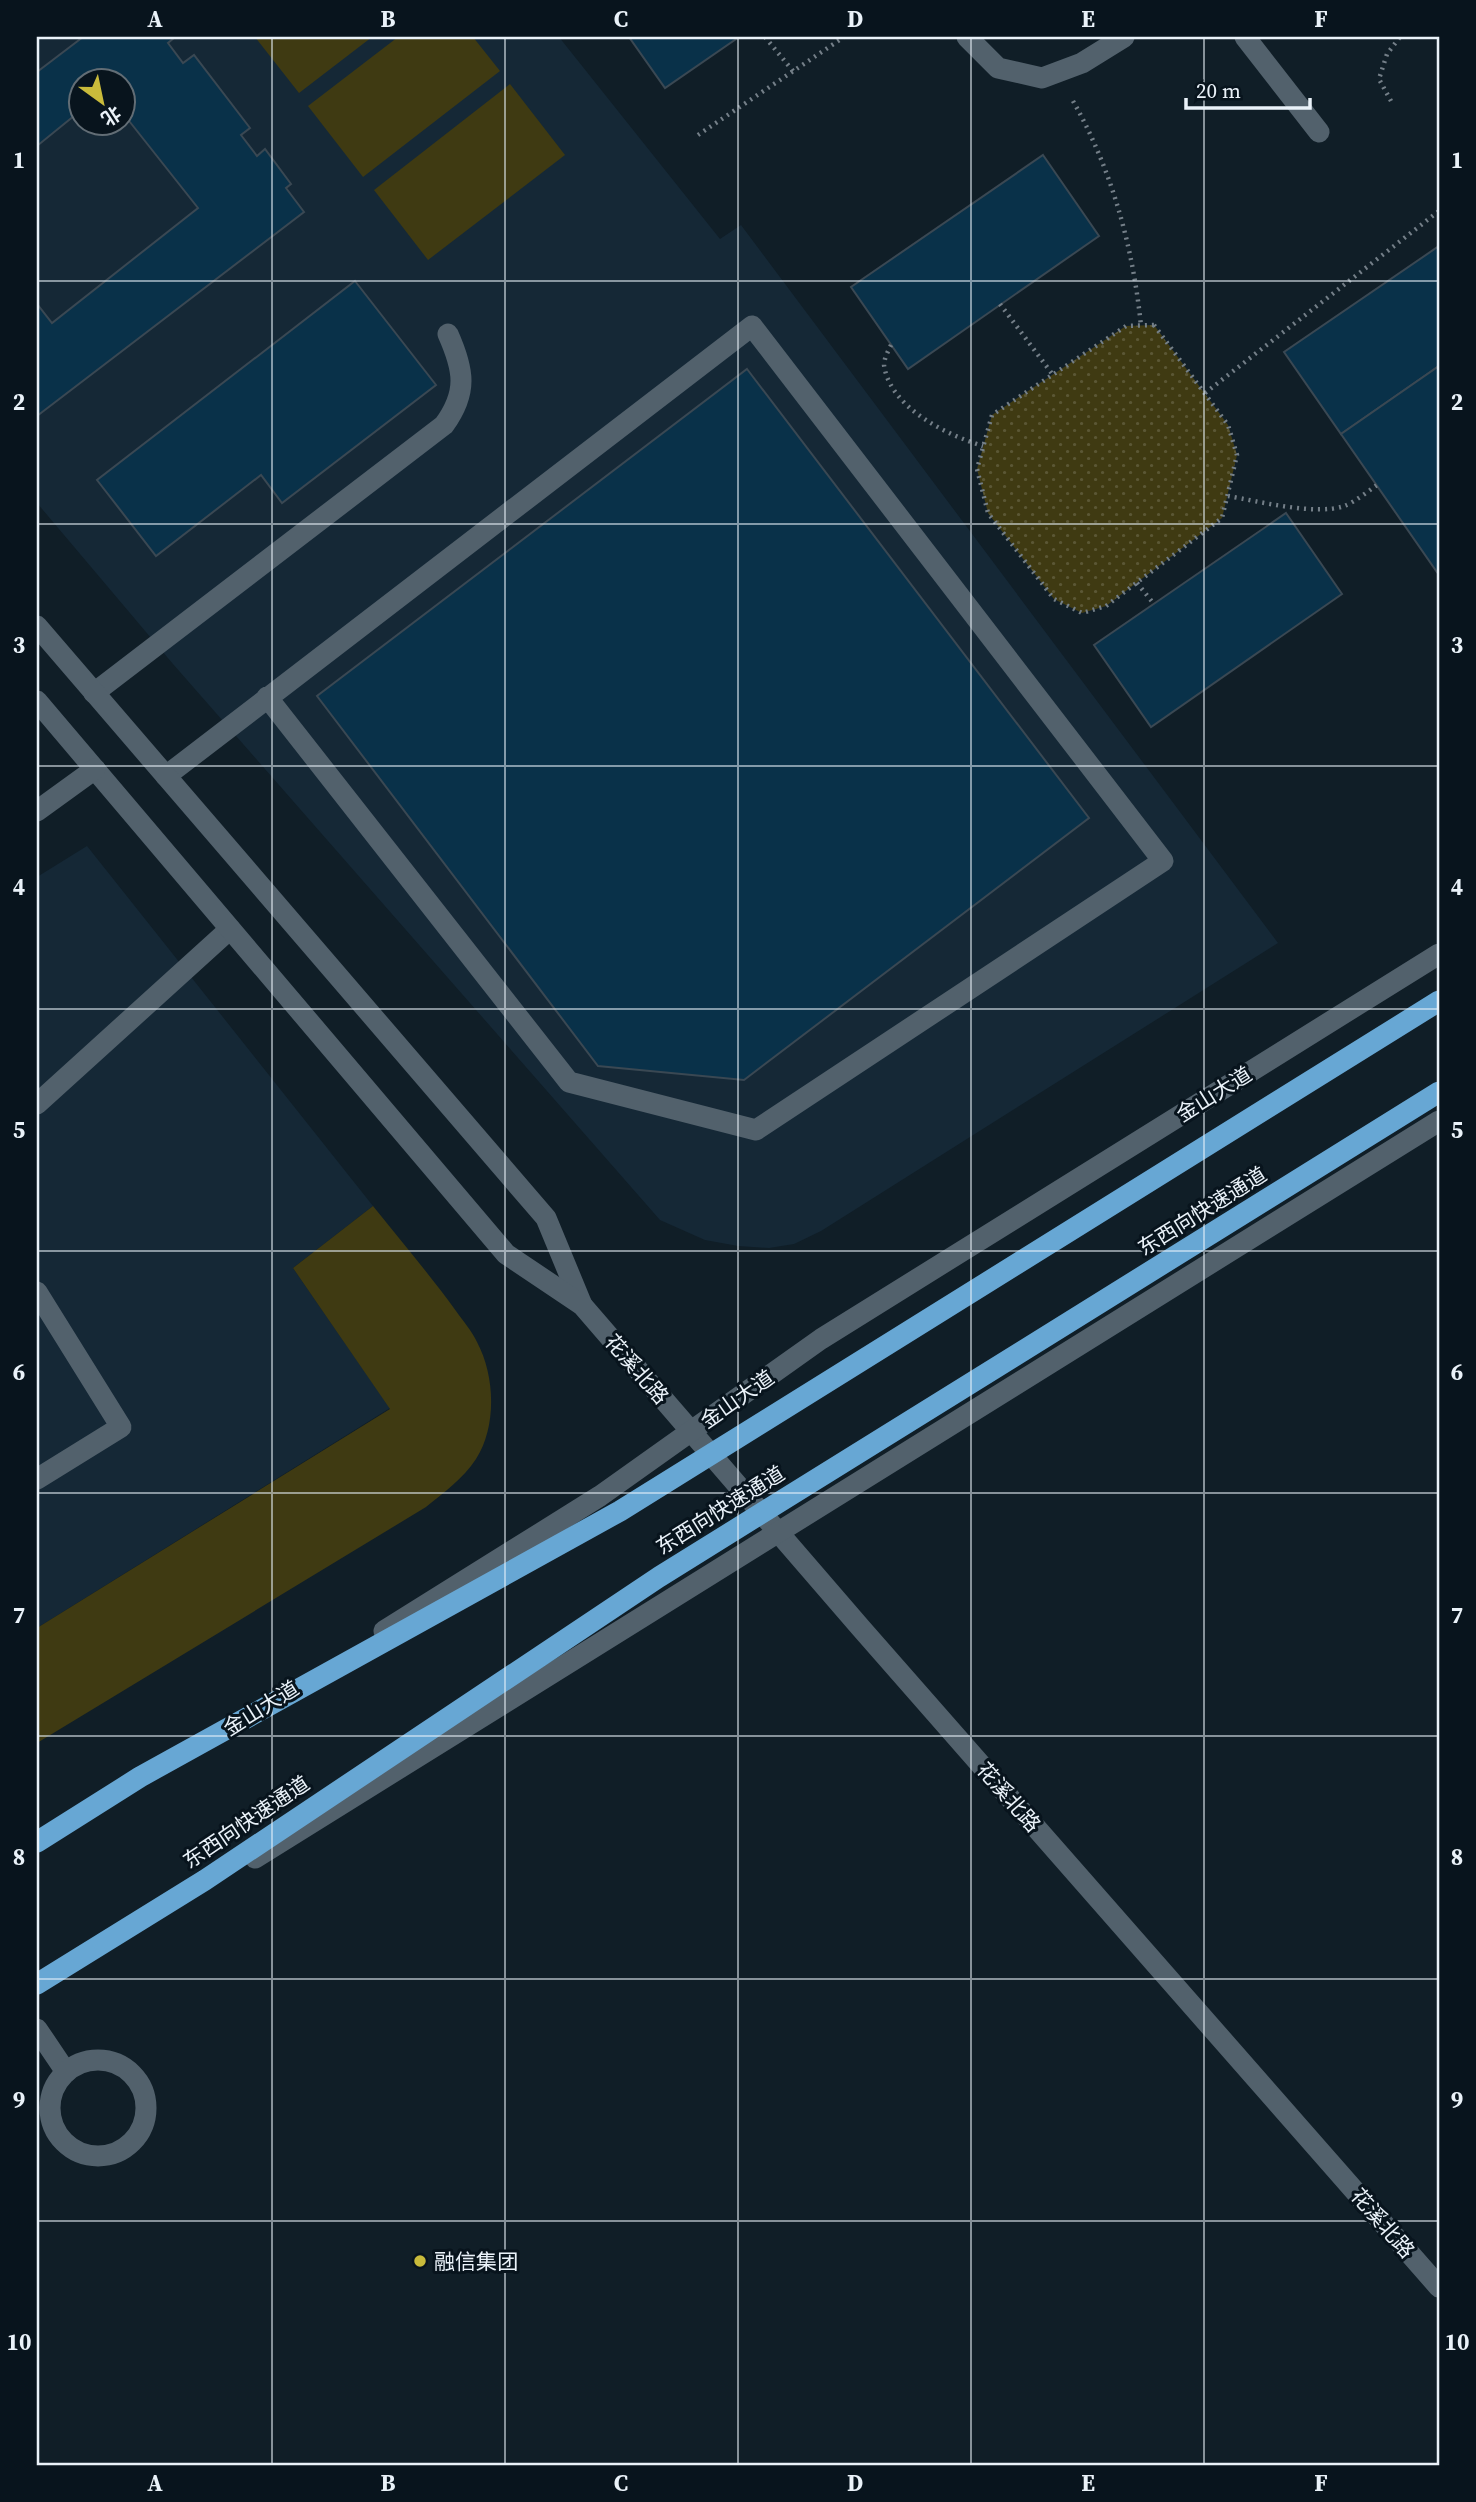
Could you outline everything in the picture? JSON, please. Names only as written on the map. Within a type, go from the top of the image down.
[{"type":"highway","points":[[37,1842],[140,1777],[620,1511],[1439,1001]]},
{"type":"highway","name":"东西向快速通道","points":[[37,1984],[205,1880],[659,1577],[1439,1092]]},
{"type":"main road","points":[[967,37],[998,68],[1042,78],[1082,63],[1124,37]]},
{"type":"main road","points":[[1245,37],[1318,132]]},
{"type":"main road","points":[[166,776],[267,697],[752,327],[1163,861],[756,1130],[569,1082],[267,697]]},
{"type":"main road","points":[[94,693],[444,425],[459,400],[462,382],[461,364],[448,334]]},
{"type":"main road","points":[[37,626],[546,1218],[582,1305]]},
{"type":"main road","points":[[37,701],[506,1254],[582,1305]]},
{"type":"main road","points":[[37,811],[95,769]]},
{"type":"main road","points":[[37,1104],[230,929]]},
{"type":"main road","name":"金山大道","points":[[37,1849],[600,1496],[821,1339],[1439,954]]},
{"type":"main road","points":[[37,1995],[777,1531],[1439,1121]]},
{"type":"main road","points":[[37,1293],[121,1427],[37,1479]]},
{"type":"main road","name":"花溪北路","points":[[582,1305],[1439,2287]]},
{"type":"main road","points":[[37,2029],[66,2072]]},
{"type":"main road","points":[[96,2060],[112,2062],[127,2069],[139,2081],[145,2097],[146,2113],[142,2129],[132,2142],[118,2152],[103,2156],[74,2150],[62,2140],[54,2127],[50,2106],[56,2084],[66,2072],[80,2063],[96,2060]]},
{"type":"path","points":[[765,37],[793,71]]},
{"type":"path","points":[[698,135],[844,37]]},
{"type":"path","points":[[1391,101],[1379,79],[1387,54],[1401,37]]},
{"type":"path","points":[[1057,73],[1103,160],[1128,243],[1137,283],[1141,326]]},
{"type":"path","points":[[1205,393],[1438,214]]},
{"type":"path","points":[[1000,304],[1053,374]]},
{"type":"path","points":[[1126,326],[1141,326],[1154,326],[1205,393],[1228,425],[1237,455],[1222,518],[1106,606],[1082,613],[1054,599],[989,513],[976,468],[992,415],[1126,326]]},
{"type":"path","points":[[891,345],[884,363],[889,381],[908,407],[926,421],[955,437],[983,446]]},
{"type":"path","points":[[1227,496],[1286,506],[1329,509],[1345,506],[1377,485]]},
{"type":"path","points":[[1137,582],[1154,604]]},
{"type":"shaded area","points":[[37,37],[559,37],[720,239],[741,225],[1278,943],[821,1231],[794,1244],[769,1248],[705,1240],[660,1220],[173,664],[37,503]]},
{"type":"shaded area","points":[[255,37],[372,37],[299,93]]},
{"type":"shaded area","points":[[398,37],[473,37],[500,71],[363,177],[308,106]]},
{"type":"shaded area","points":[[510,84],[565,155],[428,260],[374,190]]},
{"type":"shaded area","points":[[1154,325],[1228,425],[1237,455],[1222,518],[1106,606],[1082,613],[1054,599],[988,513],[977,469],[992,415],[1126,326]]},
{"type":"shaded area","points":[[87,846],[373,1206],[293,1268],[390,1408],[37,1628],[37,877]]},
{"type":"shaded area","points":[[373,1206],[467,1326],[483,1355],[490,1385],[490,1416],[488,1432],[476,1459],[459,1479],[426,1507],[37,1743],[37,1628],[390,1409],[293,1268]]},
{"type":"building","points":[[83,37],[173,37],[168,43],[183,63],[194,55],[250,128],[241,135],[257,156],[265,149],[291,184],[286,188],[304,212],[37,416],[37,304],[52,323],[198,208],[136,130],[136,66],[66,66],[66,122],[37,146],[37,72]]},
{"type":"building","points":[[629,37],[739,37],[665,88]]},
{"type":"building","points":[[1043,155],[1099,236],[908,369],[851,287]]},
{"type":"building","points":[[1439,246],[1439,366],[1341,434],[1284,352]]},
{"type":"building","points":[[355,281],[436,385],[282,503],[261,475],[156,556],[97,480]]},
{"type":"building","points":[[1439,366],[1439,575],[1341,434]]},
{"type":"building","points":[[747,369],[1089,818],[744,1080],[598,1066],[317,696]]},
{"type":"building","points":[[1286,513],[1342,594],[1151,727],[1094,645]]},
{"type":"place","name":"融信集团","points":[[420,2261]]}]
